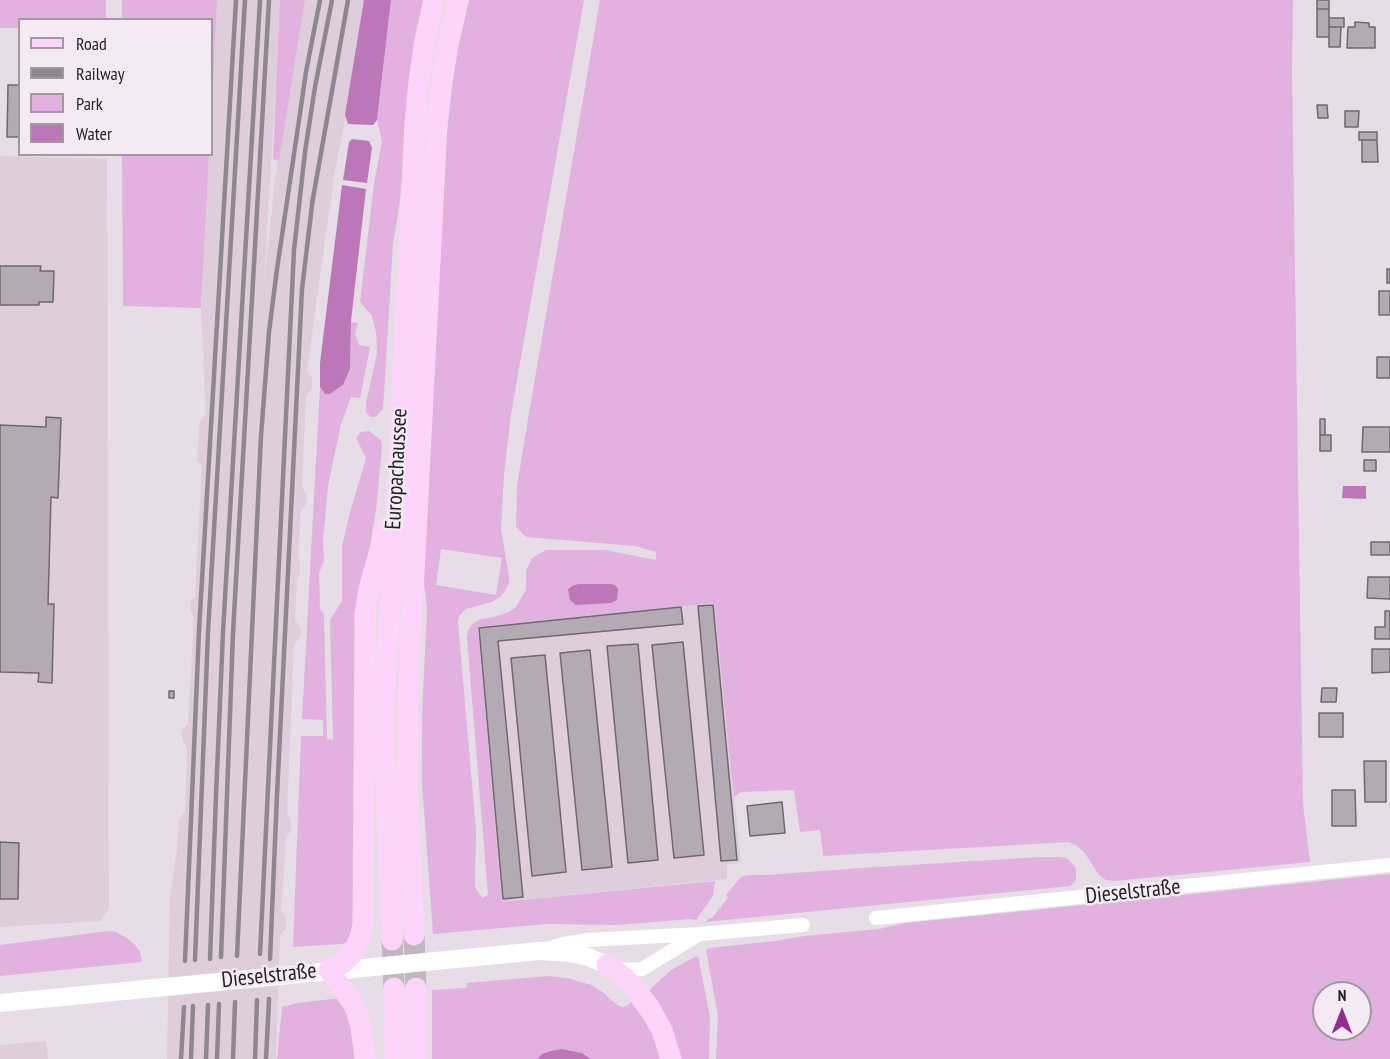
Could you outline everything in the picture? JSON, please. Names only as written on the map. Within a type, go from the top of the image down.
[{"type":"main road","name":"Europachaussee","points":[[392,940],[385,757],[386,673],[415,123],[425,40],[434,0]]},
{"type":"main road","name":"Europachaussee","points":[[414,935],[407,787],[409,662],[437,121],[446,50],[458,0]]},
{"type":"main road","points":[[365,1059],[361,1026],[354,1005],[329,970],[351,956],[361,935],[363,923],[365,614],[369,589],[397,490]]},
{"type":"main road","points":[[607,965],[625,978],[649,1007],[662,1030],[671,1059]]},
{"type":"main road","points":[[394,988],[394,1059]]},
{"type":"main road","points":[[416,988],[416,1059]]},
{"type":"street","name":"Dieselstraße","points":[[876,918],[1390,865]]},
{"type":"street","name":"Dieselstraße","points":[[539,951],[588,940],[700,934],[803,925]]},
{"type":"street","name":"Dieselstraße","points":[[0,1003],[539,951],[570,953],[627,970],[642,969],[700,934]]},
{"type":"shaded area","points":[[217,0],[281,0],[264,283],[275,180],[305,0],[368,0],[334,177],[307,370],[312,378],[312,388],[306,396],[302,487],[307,495],[306,504],[301,511],[298,552],[300,572],[297,579],[295,620],[301,628],[300,637],[294,645],[287,814],[291,820],[291,830],[286,838],[281,910],[286,917],[286,928],[280,935],[276,1059],[167,1059],[170,896],[179,819],[185,811],[187,747],[182,740],[182,730],[188,724],[194,618],[190,609],[191,600],[195,598],[202,465],[197,460],[200,421],[206,414],[201,308],[209,156],[213,156],[213,85]]},
{"type":"shaded area","points":[[0,156],[107,159],[109,909],[100,921],[0,927]]},
{"type":"shaded area","points":[[714,603],[741,863],[727,864],[727,879],[502,902],[478,626]]},
{"type":"shaded area","points":[[46,1041],[48,1059],[0,1059],[0,1045]]},
{"type":"green space","points":[[0,0],[106,0],[106,18],[18,18],[18,28],[0,28]]},
{"type":"green space","points":[[122,0],[217,0],[213,85],[213,18],[122,18]]},
{"type":"green space","points":[[280,0],[305,0],[279,161],[273,159]]},
{"type":"green space","points":[[391,0],[429,0],[412,85],[393,244],[383,409],[376,417],[371,417],[366,413],[366,403],[377,353],[376,332],[372,316],[360,302],[374,184],[382,141],[377,120]]},
{"type":"green space","points":[[469,0],[584,0],[511,414],[501,529],[509,583],[500,597],[492,602],[466,609],[459,616],[458,622],[476,830],[475,887],[482,898],[488,895],[468,631],[478,620],[509,612],[516,607],[526,590],[526,571],[532,558],[546,550],[605,550],[656,560],[656,552],[635,546],[526,537],[516,527],[517,486],[600,0],[1293,0],[1292,73],[1303,804],[1310,862],[1114,881],[1106,880],[1099,875],[1084,852],[1068,842],[823,856],[820,830],[800,832],[794,790],[741,792],[734,797],[714,603],[478,627],[502,902],[715,881],[713,896],[696,920],[618,925],[547,924],[433,934],[422,783],[422,716],[427,609],[424,583],[447,133],[458,49]],"holes":[[[441,549],[502,558],[496,595],[436,585]]]},
{"type":"green space","points":[[122,156],[209,156],[201,308],[123,306]]},
{"type":"green space","points":[[351,322],[358,323],[355,334],[359,345],[370,347],[360,398],[351,397],[341,424],[328,486],[323,541],[324,561],[319,573],[320,609],[324,614],[327,739],[333,740],[330,620],[342,601],[342,547],[366,458],[356,438],[361,432],[369,431],[381,440],[382,447],[376,510],[365,577],[355,921],[349,941],[342,944],[293,947],[301,736],[323,736],[323,720],[302,719],[320,387],[325,393],[330,394],[343,385],[350,369]]},
{"type":"green space","points":[[1041,857],[1068,859],[1076,868],[1074,883],[1070,886],[706,922],[728,898],[726,895],[741,877],[748,875]]},
{"type":"green space","points":[[1390,874],[1390,1059],[716,1059],[718,1016],[706,950],[804,936],[879,929],[905,923]]},
{"type":"green space","points":[[108,931],[116,932],[135,945],[140,952],[142,962],[0,976],[0,945]]},
{"type":"green space","points":[[698,956],[710,1017],[709,1059],[679,1059],[647,992],[671,970]]},
{"type":"green space","points":[[549,976],[591,985],[621,1007],[631,1002],[651,1029],[660,1059],[591,1059],[582,1053],[562,1049],[542,1054],[537,1059],[432,1059],[432,990],[465,988],[467,983]]},
{"type":"green space","points":[[341,998],[348,1007],[359,1059],[277,1059],[282,1007]]},
{"type":"water","points":[[364,0],[391,0],[377,120],[373,125],[348,124],[345,115]]},
{"type":"water","points":[[352,139],[369,141],[372,148],[367,183],[343,180],[349,142]]},
{"type":"water","points":[[342,185],[366,189],[351,321],[350,369],[343,385],[330,394],[325,394],[320,387],[320,363]]},
{"type":"water","points":[[1343,486],[1366,486],[1366,499],[1342,498]]},
{"type":"water","points":[[580,584],[615,585],[618,589],[617,600],[611,603],[576,605],[570,600],[568,589]]},
{"type":"water","points":[[562,1049],[582,1053],[591,1059],[537,1059],[542,1054]]},
{"type":"building","points":[[1317,0],[1329,0],[1329,9],[1317,9]]},
{"type":"building","points":[[1317,9],[1329,9],[1329,37],[1317,37]]},
{"type":"building","points":[[1329,18],[1344,18],[1344,27],[1329,27]]},
{"type":"building","points":[[1355,22],[1369,23],[1369,27],[1375,27],[1375,48],[1347,48],[1348,27],[1355,27]]},
{"type":"building","points":[[1329,27],[1341,27],[1340,47],[1329,47]]},
{"type":"building","points":[[8,85],[18,85],[18,137],[7,137]]},
{"type":"building","points":[[1317,105],[1327,105],[1328,118],[1318,118]]},
{"type":"building","points":[[1345,111],[1359,111],[1358,127],[1345,127]]},
{"type":"building","points":[[1359,132],[1377,132],[1377,140],[1359,140]]},
{"type":"building","points":[[1362,140],[1377,140],[1378,162],[1362,162]]},
{"type":"building","points":[[0,266],[41,266],[40,271],[54,271],[53,302],[39,302],[39,305],[0,305]]},
{"type":"building","points":[[1387,269],[1390,269],[1390,283],[1387,283]]},
{"type":"building","points":[[1379,291],[1390,291],[1390,315],[1379,315]]},
{"type":"building","points":[[1377,357],[1390,357],[1390,378],[1377,378]]},
{"type":"building","points":[[46,417],[61,418],[58,498],[51,497],[48,604],[54,604],[52,683],[38,682],[39,673],[0,672],[0,425],[46,427]]},
{"type":"building","points":[[1320,419],[1325,419],[1325,435],[1320,435]]},
{"type":"building","points":[[1363,427],[1390,427],[1390,452],[1362,452]]},
{"type":"building","points":[[1320,435],[1331,435],[1331,451],[1320,451]]},
{"type":"building","points":[[1364,460],[1376,460],[1376,471],[1364,471]]},
{"type":"building","points":[[1371,542],[1390,542],[1390,555],[1371,555]]},
{"type":"building","points":[[1368,577],[1390,577],[1390,599],[1367,598]]},
{"type":"building","points":[[713,605],[737,860],[721,861],[698,606]]},
{"type":"building","points":[[681,607],[683,624],[498,641],[523,897],[503,899],[479,628]]},
{"type":"building","points":[[1385,611],[1390,611],[1390,639],[1375,639],[1375,627],[1385,627]]},
{"type":"building","points":[[683,642],[704,855],[674,858],[652,645]]},
{"type":"building","points":[[638,644],[658,860],[628,863],[607,646]]},
{"type":"building","points":[[1372,649],[1390,649],[1390,672],[1372,673]]},
{"type":"building","points":[[590,650],[612,867],[582,870],[560,653]]},
{"type":"building","points":[[545,655],[566,872],[532,876],[511,658]]},
{"type":"building","points":[[1322,688],[1337,688],[1336,702],[1321,702]]},
{"type":"building","points":[[169,691],[174,691],[174,698],[169,698]]},
{"type":"building","points":[[1319,713],[1343,713],[1343,737],[1319,737]]},
{"type":"building","points":[[1364,761],[1386,761],[1386,802],[1365,802]]},
{"type":"building","points":[[1332,790],[1355,790],[1356,826],[1332,826]]},
{"type":"building","points":[[782,802],[785,833],[750,836],[747,806]]},
{"type":"building","points":[[0,842],[19,843],[18,899],[0,899]]},
{"type":"tunnel","points":[[414,935],[416,988]]},
{"type":"tunnel","points":[[392,940],[394,988]]},
{"type":"railway","points":[[185,961],[199,631],[236,0]]},
{"type":"railway","points":[[195,960],[208,632],[245,0]]},
{"type":"railway","points":[[210,959],[223,632],[260,0]]},
{"type":"railway","points":[[221,957],[233,633],[269,0]]},
{"type":"railway","points":[[237,956],[261,436],[269,332],[306,72],[320,0]]},
{"type":"railway","points":[[260,954],[294,250],[305,152],[332,0]]},
{"type":"railway","points":[[312,204],[348,0]]},
{"type":"railway","points":[[270,959],[302,289],[313,197]]},
{"type":"railway","points":[[266,1059],[269,999]]},
{"type":"railway","points":[[255,1059],[257,1000]]},
{"type":"railway","points":[[233,1059],[235,1002]]},
{"type":"railway","points":[[217,1059],[219,1004]]},
{"type":"railway","points":[[206,1059],[208,1005]]},
{"type":"railway","points":[[191,1059],[193,1006]]},
{"type":"railway","points":[[181,1059],[184,1007]]}]
